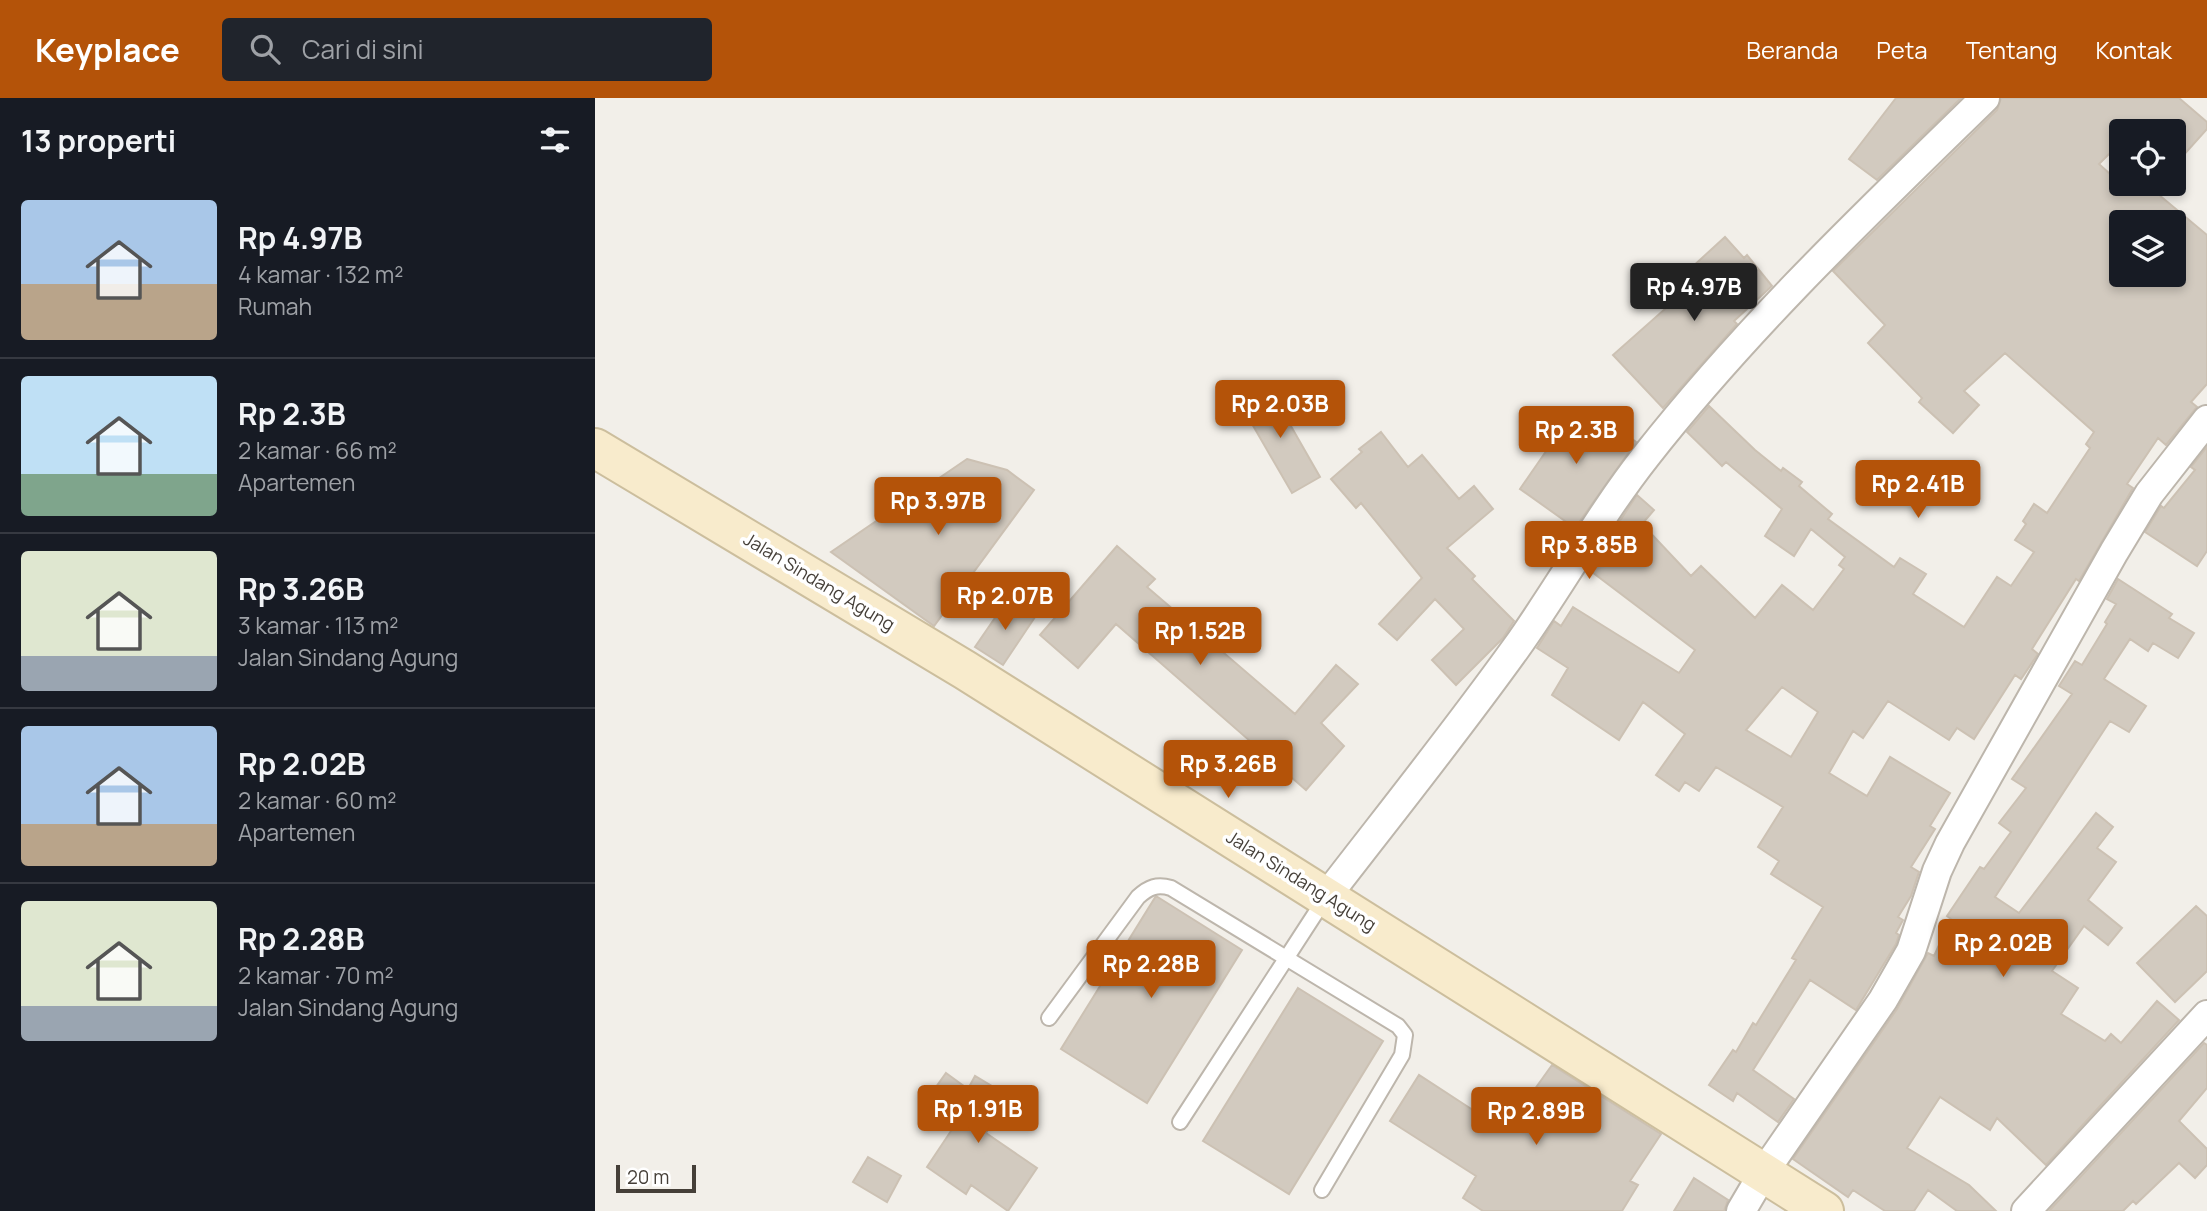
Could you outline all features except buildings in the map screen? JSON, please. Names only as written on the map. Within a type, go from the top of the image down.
[{"type":"main road","name":"Jalan Sindang Agung","points":[[595,448],[965,670],[1824,1211]]},
{"type":"street","points":[[1326,897],[1517,646],[1585,541],[1646,456],[1743,340],[1832,247],[1985,98]]},
{"type":"street","points":[[1741,1211],[1764,1172],[1883,1000],[1911,951],[1949,843],[2149,494],[2207,420]]},
{"type":"street","points":[[2026,1211],[2207,1015]]},
{"type":"lane","points":[[1049,1018],[1137,897],[1147,888],[1159,885],[1171,888],[1398,1026],[1405,1035],[1402,1055],[1322,1190]]},
{"type":"lane","points":[[1180,1122],[1326,897]]}]
